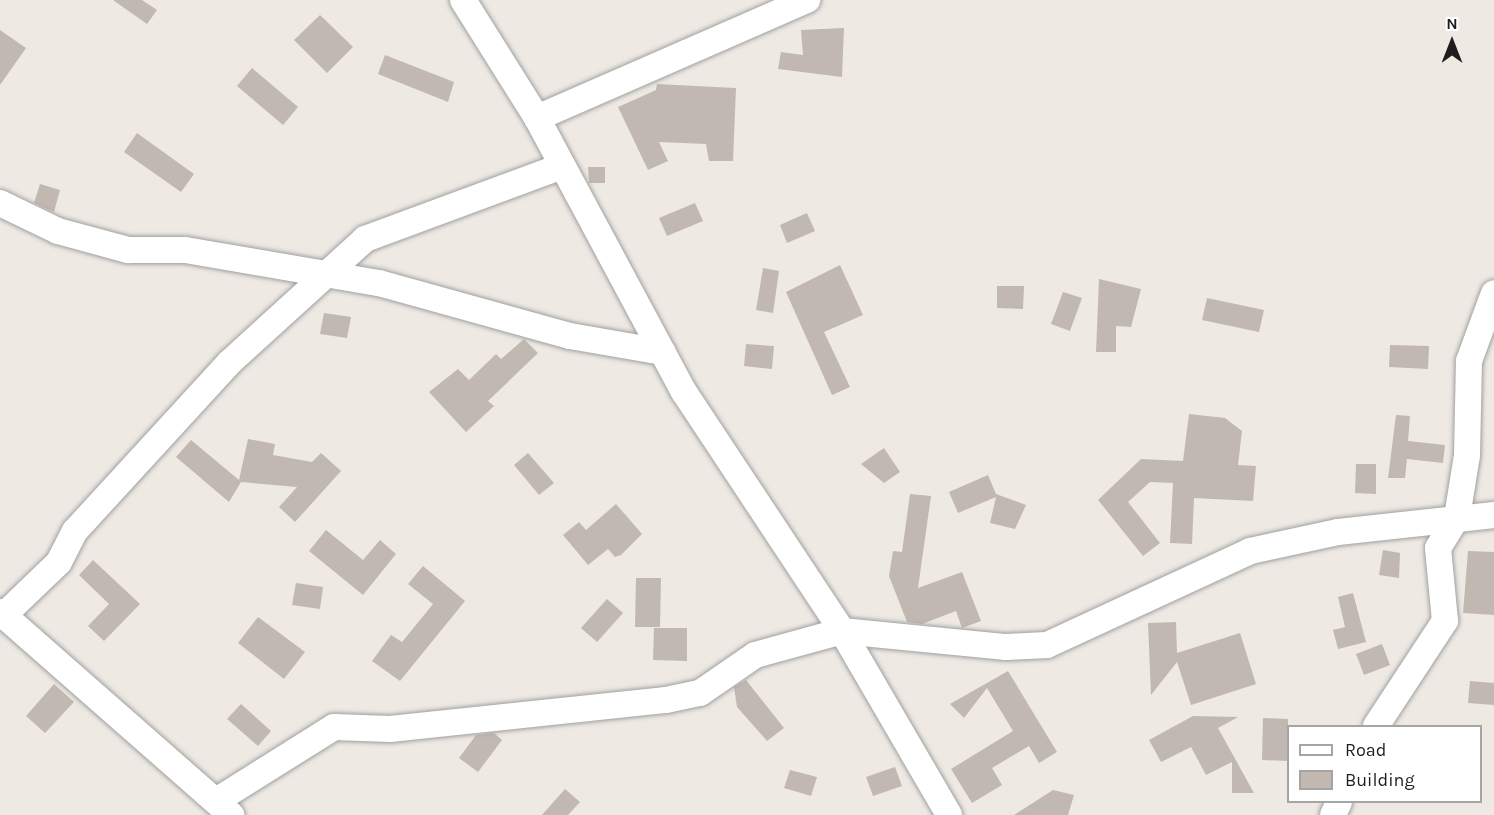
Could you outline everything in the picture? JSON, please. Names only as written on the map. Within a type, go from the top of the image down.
[{"type":"street","points":[[463,0],[537,118],[663,352],[842,631],[949,815]]},
{"type":"street","points":[[537,118],[807,0]]},
{"type":"street","points":[[562,166],[365,239],[230,362],[75,531],[59,562],[2,613],[224,808],[334,727],[390,729],[666,700],[700,693],[755,655],[842,631],[1047,645],[1250,551],[1338,532],[1457,517],[1494,515]]},
{"type":"street","points":[[0,204],[58,231],[128,249],[185,250],[379,283],[570,336],[663,352]]},
{"type":"street","points":[[1377,725],[1445,621],[1438,548],[1457,517],[1467,455],[1469,361],[1494,293]]},
{"type":"building","points":[[113,0],[142,0],[157,10],[147,24]]},
{"type":"building","points":[[320,15],[353,47],[327,73],[294,40]]},
{"type":"building","points":[[844,28],[842,77],[778,69],[781,52],[803,55],[801,30]]},
{"type":"building","points":[[0,30],[26,48],[0,85]]},
{"type":"building","points":[[385,55],[454,82],[448,102],[378,74]]},
{"type":"building","points":[[252,68],[298,107],[283,125],[237,86]]},
{"type":"building","points":[[657,84],[736,88],[733,161],[709,161],[706,144],[659,142],[668,161],[648,170],[618,107],[656,90]]},
{"type":"building","points":[[137,133],[194,174],[181,192],[124,152]]},
{"type":"building","points":[[588,167],[605,167],[605,183],[589,183]]},
{"type":"building","points":[[40,184],[60,190],[54,212],[34,203]]},
{"type":"building","points":[[695,203],[703,221],[667,236],[659,218]]},
{"type":"building","points":[[807,213],[815,231],[787,243],[780,225]]},
{"type":"building","points":[[840,265],[863,315],[824,332],[850,387],[832,395],[786,292]]},
{"type":"building","points":[[763,268],[779,271],[773,313],[756,310]]},
{"type":"building","points":[[1099,279],[1141,289],[1131,327],[1116,326],[1116,352],[1096,352]]},
{"type":"building","points":[[997,286],[1024,286],[1023,309],[997,308]]},
{"type":"building","points":[[1063,292],[1082,298],[1070,331],[1051,324]]},
{"type":"building","points":[[1207,298],[1264,310],[1259,332],[1202,320]]},
{"type":"building","points":[[324,313],[351,317],[347,338],[320,334]]},
{"type":"building","points":[[524,339],[538,353],[488,401],[494,406],[466,432],[429,392],[458,369],[469,380],[496,354],[501,359]]},
{"type":"building","points":[[746,344],[774,346],[772,369],[744,366]]},
{"type":"building","points":[[1390,345],[1429,346],[1428,369],[1389,367]]},
{"type":"building","points":[[1189,414],[1225,418],[1242,431],[1238,465],[1256,466],[1253,501],[1194,498],[1192,544],[1170,543],[1173,483],[1150,482],[1128,502],[1160,543],[1143,556],[1098,500],[1141,459],[1183,461]]},
{"type":"building","points":[[1396,415],[1410,416],[1408,441],[1445,445],[1443,463],[1407,459],[1405,478],[1388,478]]},
{"type":"building","points":[[248,439],[275,444],[273,455],[312,462],[321,453],[341,471],[295,522],[279,507],[297,487],[241,482],[229,502],[176,457],[191,440],[239,480]]},
{"type":"building","points":[[884,448],[900,472],[884,483],[861,464]]},
{"type":"building","points":[[528,453],[554,483],[539,495],[514,465]]},
{"type":"building","points":[[1356,464],[1376,464],[1376,494],[1355,493]]},
{"type":"building","points":[[988,475],[996,494],[1026,505],[1015,529],[990,523],[996,497],[958,513],[949,492]]},
{"type":"building","points":[[910,494],[931,496],[918,588],[962,572],[981,621],[962,628],[956,611],[922,624],[907,622],[889,576],[893,551],[902,552]]},
{"type":"building","points":[[616,504],[642,534],[621,555],[615,557],[608,549],[588,565],[563,535],[579,522],[586,530]]},
{"type":"building","points":[[326,530],[363,560],[380,540],[396,554],[363,595],[309,551]]},
{"type":"building","points":[[1383,550],[1400,553],[1399,578],[1379,575]]},
{"type":"building","points":[[1468,551],[1494,552],[1494,615],[1463,613]]},
{"type":"building","points":[[93,560],[140,604],[104,641],[88,626],[109,604],[79,575]]},
{"type":"building","points":[[423,566],[465,601],[400,681],[372,661],[391,635],[402,642],[433,604],[408,584]]},
{"type":"building","points":[[636,578],[661,578],[660,627],[635,627]]},
{"type":"building","points":[[296,583],[323,587],[320,609],[292,605]]},
{"type":"building","points":[[1353,593],[1366,642],[1338,649],[1333,630],[1345,627],[1338,597]]},
{"type":"building","points":[[607,599],[623,613],[597,642],[581,628]]},
{"type":"building","points":[[258,617],[305,652],[284,679],[238,643]]},
{"type":"building","points":[[1176,622],[1177,653],[1240,633],[1256,684],[1191,705],[1177,662],[1151,695],[1148,623]]},
{"type":"building","points":[[654,628],[687,628],[687,661],[653,660]]},
{"type":"building","points":[[1382,644],[1390,665],[1364,675],[1356,654]]},
{"type":"building","points":[[1008,671],[1057,752],[1039,763],[1029,746],[992,768],[1002,785],[972,803],[951,769],[1013,731],[987,688],[964,718],[950,704]]},
{"type":"building","points":[[746,680],[784,728],[767,741],[737,707],[734,687]]},
{"type":"building","points":[[1470,681],[1494,683],[1494,705],[1468,703]]},
{"type":"building","points":[[54,684],[74,702],[45,733],[26,716]]},
{"type":"building","points":[[241,704],[271,731],[258,746],[227,719]]},
{"type":"building","points":[[1193,716],[1238,717],[1218,728],[1254,793],[1232,793],[1232,762],[1206,775],[1191,747],[1161,762],[1149,740]]},
{"type":"building","points":[[1263,718],[1288,719],[1287,761],[1262,760]]},
{"type":"building","points":[[494,733],[502,740],[478,772],[459,758],[476,735]]},
{"type":"building","points":[[895,767],[902,786],[873,796],[866,777]]},
{"type":"building","points":[[790,770],[817,777],[811,796],[784,788]]},
{"type":"building","points":[[565,789],[580,802],[568,815],[542,815]]},
{"type":"building","points":[[1053,790],[1074,795],[1068,815],[1014,815]]}]
